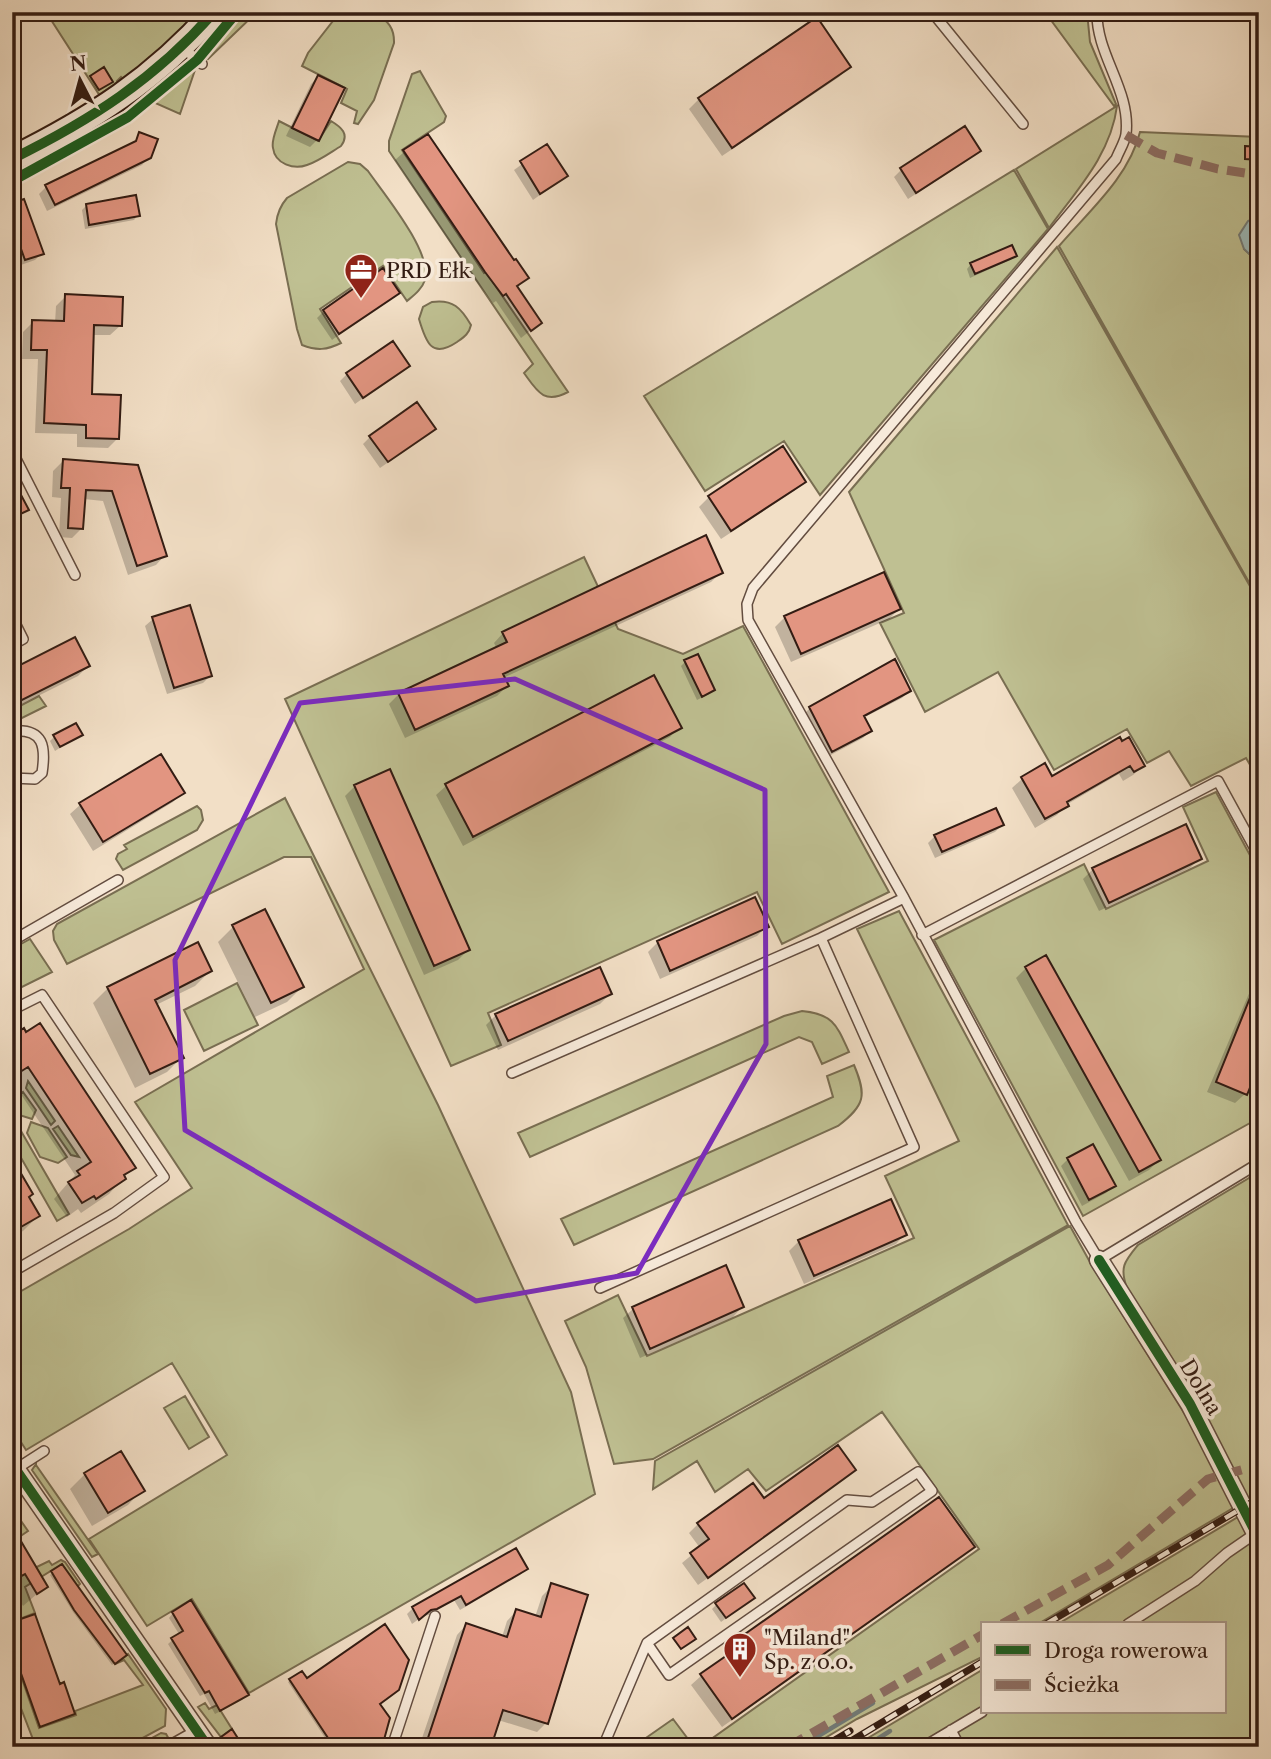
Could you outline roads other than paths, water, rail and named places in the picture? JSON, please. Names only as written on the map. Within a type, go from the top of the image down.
[{"type":"street","points":[[12,159],[102,111],[156,70],[214,12]]},
{"type":"street","name":"Dolna","points":[[1099,1260],[1190,1404],[1257,1536]]},
{"type":"street","points":[[14,1467],[204,1740],[176,1747]]},
{"type":"lane","points":[[932,12],[1023,124]]},
{"type":"lane","points":[[1097,12],[1100,43],[1125,110],[1126,135],[1116,159],[753,588],[747,604],[748,620],[904,898],[1076,1222],[1099,1260],[1259,1163]]},
{"type":"lane","points":[[181,47],[202,64]]},
{"type":"lane","points":[[12,451],[75,575]]},
{"type":"lane","points":[[12,618],[23,639],[12,645]]},
{"type":"lane","points":[[12,731],[28,730],[37,736],[44,748],[43,773],[35,779],[12,778]]},
{"type":"lane","points":[[922,935],[1218,782],[1259,856]]},
{"type":"lane","points":[[12,941],[118,880]]},
{"type":"lane","points":[[512,1073],[821,938],[904,898]]},
{"type":"lane","points":[[600,1288],[914,1147],[821,938]]},
{"type":"lane","points":[[12,1010],[42,995],[164,1177],[114,1213],[12,1272]]},
{"type":"lane","points":[[14,1467],[44,1451]]},
{"type":"lane","points":[[603,1747],[647,1643],[847,1500],[872,1502],[918,1472],[932,1491],[669,1675],[647,1643]]},
{"type":"lane","points":[[1131,1622],[1195,1581],[1227,1553],[1257,1536]]},
{"type":"lane","points":[[392,1747],[435,1616]]},
{"type":"lane","points":[[923,1747],[981,1713]]},
{"type":"lane","points":[[951,1730],[960,1747]]},
{"type":"water","points":[[1259,216],[1259,263],[1244,249],[1239,235],[1248,221]]},
{"type":"waterway","points":[[800,1747],[873,1703]]},
{"type":"waterway","points":[[865,1747],[890,1731]]},
{"type":"railway","points":[[1049,1622],[1259,1498]]},
{"type":"railway","points":[[841,1747],[981,1663]]},
{"type":"railway","points":[[823,1747],[850,1731]]},
{"type":"place","name":"PRD Ełk","points":[[361,300]]},
{"type":"place","name":"\"Miland\" Sp. z o.o.","points":[[740,1679]]}]
